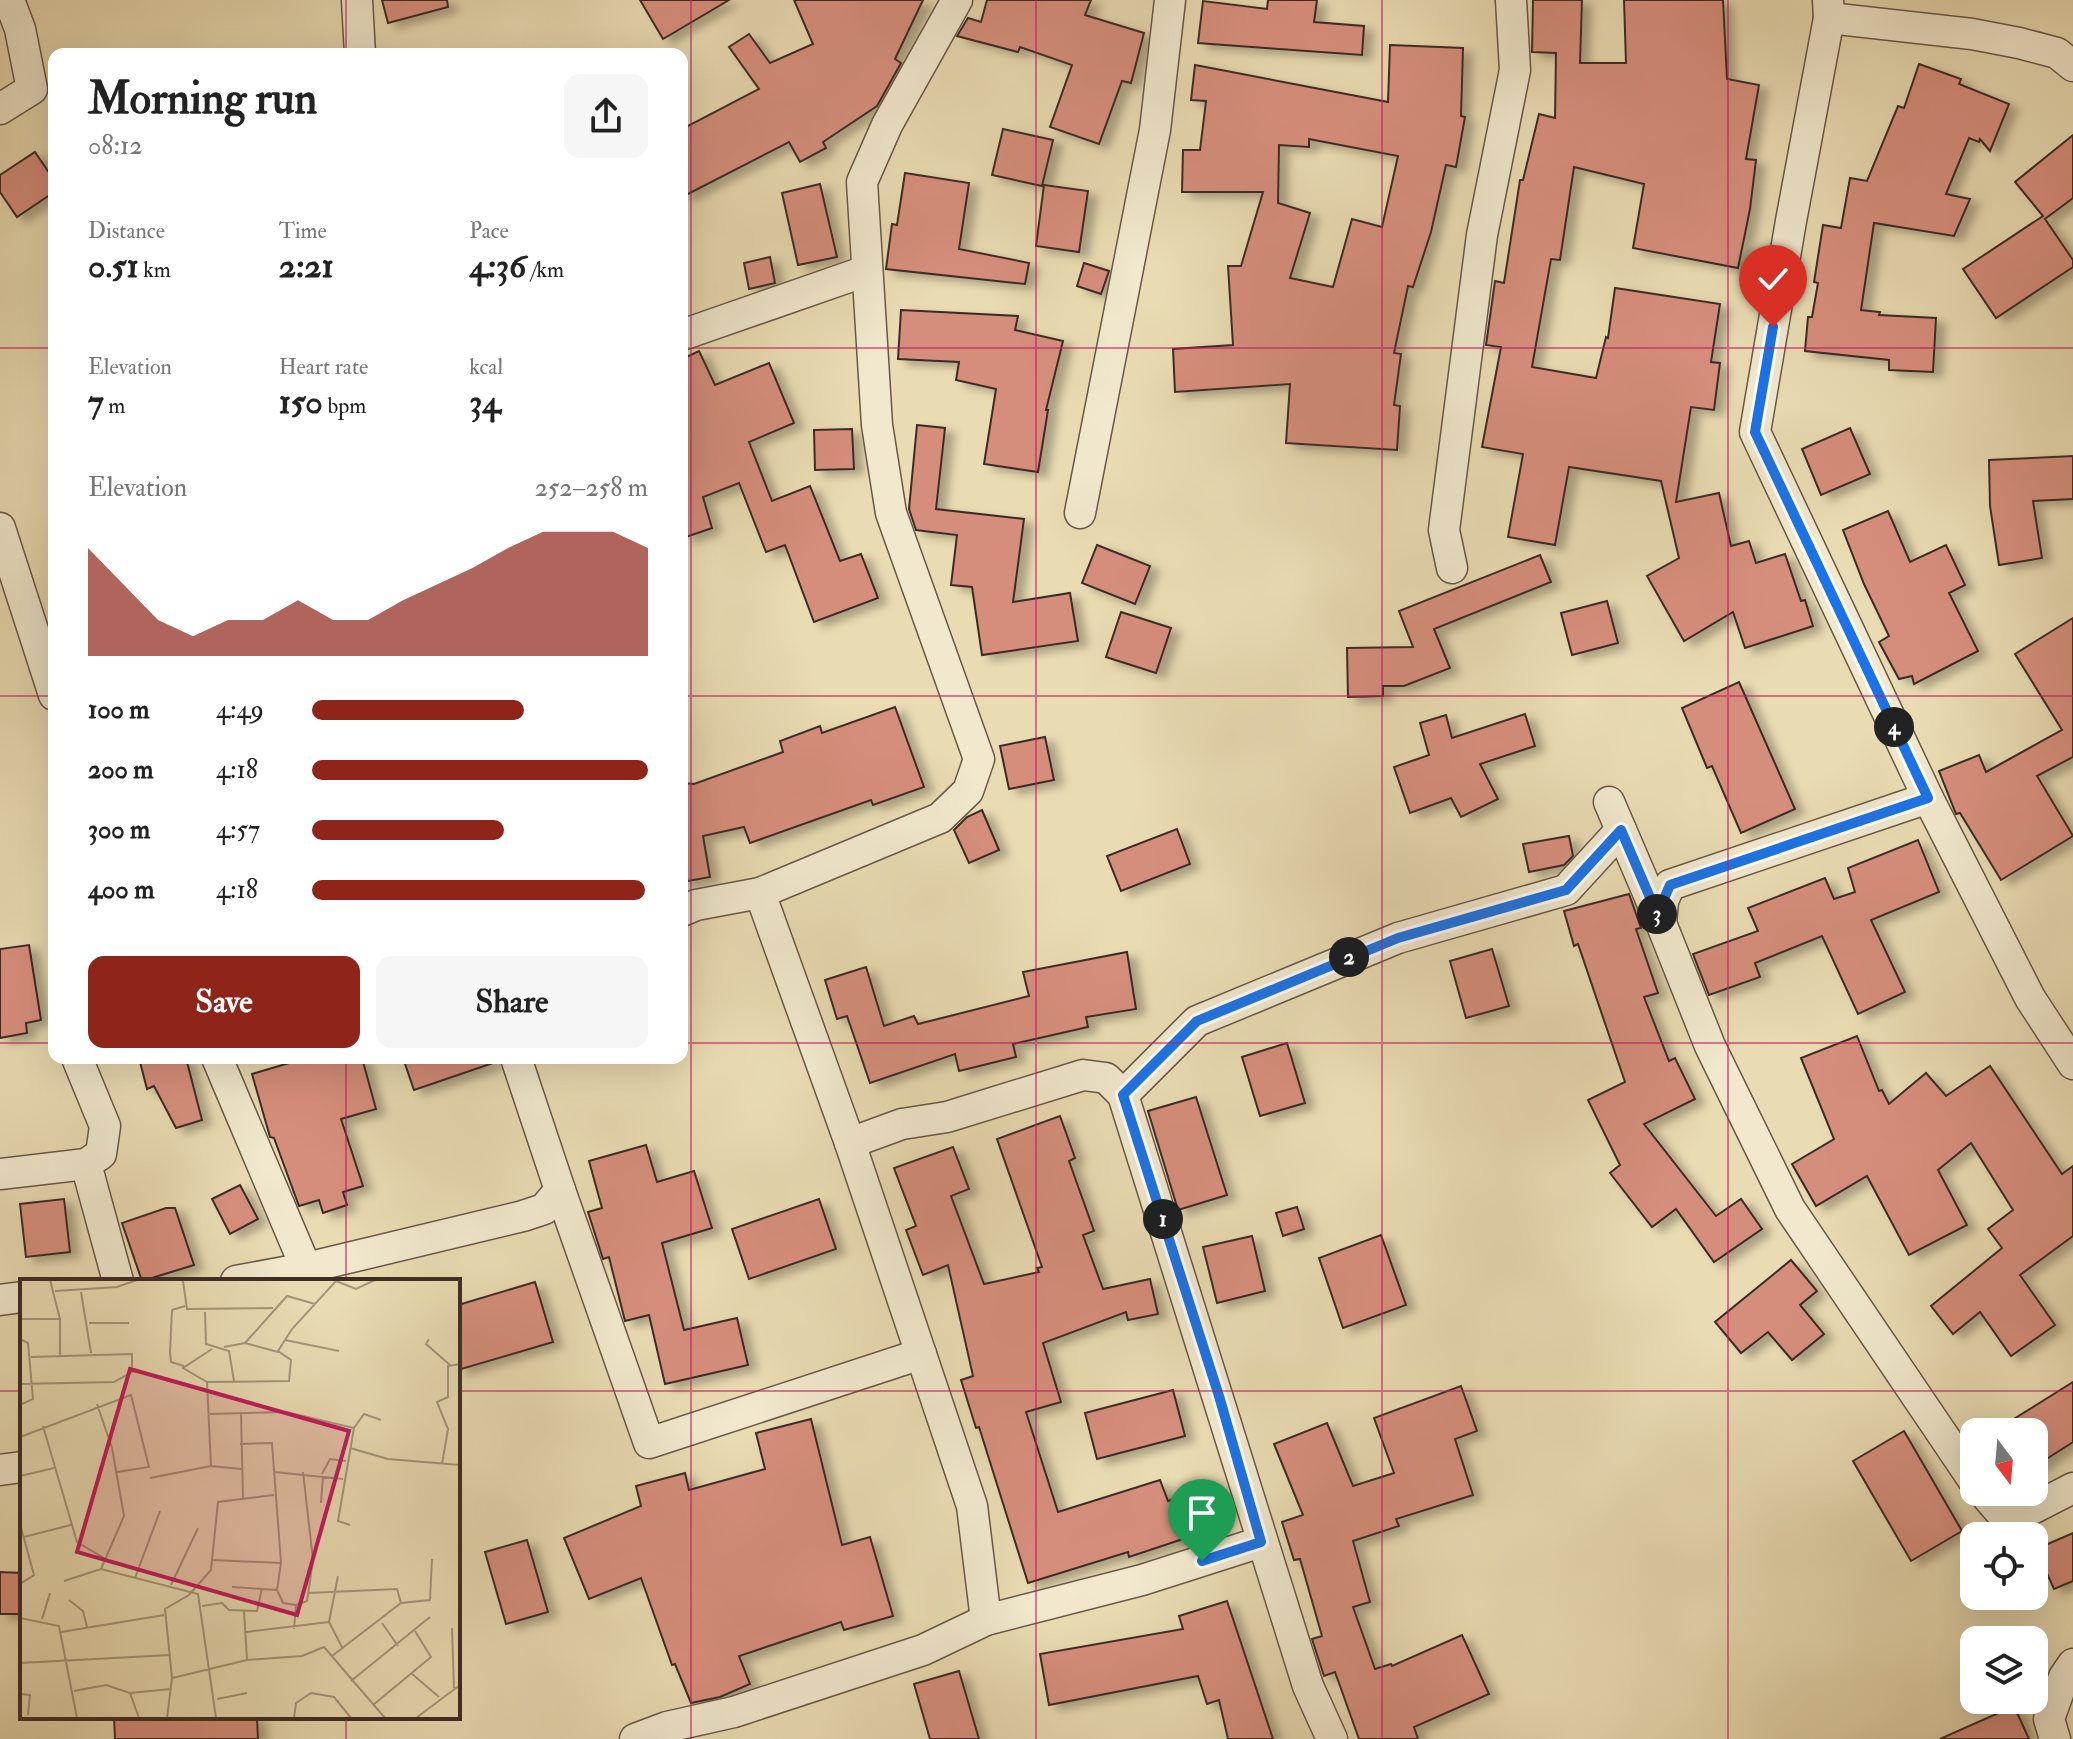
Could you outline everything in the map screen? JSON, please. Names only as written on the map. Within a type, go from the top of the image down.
[{"type":"street","points":[[0,109],[43,85],[9,0]]},
{"type":"street","points":[[357,0],[360,48]]},
{"type":"street","points":[[688,908],[760,893],[940,818],[968,791],[979,759],[891,513],[877,425],[862,182],[887,125],[957,0]]},
{"type":"street","points":[[1080,513],[1155,130],[1170,0]]},
{"type":"street","points":[[1452,568],[1444,530],[1455,425],[1482,235],[1515,70],[1511,0]]},
{"type":"street","points":[[2073,66],[2057,53],[2019,43],[1828,9],[1755,432],[1928,798],[2030,998],[2073,1064]]},
{"type":"street","points":[[688,333],[866,271]]},
{"type":"street","points":[[0,528],[48,676]]},
{"type":"street","points":[[1661,923],[1663,901],[1670,885],[1928,798]]},
{"type":"street","points":[[1609,802],[1710,1046],[1790,1209],[1960,1460]]},
{"type":"street","points":[[1123,1095],[1197,1021],[1398,938],[1566,890],[1621,830]]},
{"type":"street","points":[[760,893],[850,1143],[972,1506],[986,1620]]},
{"type":"street","points":[[0,1174],[86,1164],[101,1154],[105,1126],[79,1064]]},
{"type":"street","points":[[220,1064],[306,1268]]},
{"type":"street","points":[[518,1064],[649,1443],[921,1354]]},
{"type":"street","points":[[850,1143],[902,1124],[947,1117],[1083,1075],[1106,1078],[1123,1095],[1219,1396],[1261,1542],[1308,1686],[1332,1739]]},
{"type":"street","points":[[86,1164],[117,1279]]},
{"type":"street","points":[[247,1279],[306,1268],[523,1216],[544,1209],[560,1190]]},
{"type":"street","points":[[0,1300],[20,1297]]},
{"type":"street","points":[[0,1470],[20,1467]]},
{"type":"street","points":[[2048,1501],[2073,1488]]},
{"type":"street","points":[[1995,1506],[2001,1513],[2038,1506]]},
{"type":"street","points":[[635,1739],[667,1727],[734,1712],[923,1650],[986,1620],[1142,1580],[1261,1542]]},
{"type":"street","points":[[2055,1739],[2049,1719],[2064,1677],[2073,1664]]},
{"type":"building","points":[[382,0],[447,0],[448,7],[388,23]]},
{"type":"building","points":[[640,0],[729,0],[663,39]]},
{"type":"building","points":[[794,0],[923,0],[895,59],[901,63],[877,106],[823,142],[826,148],[800,162],[789,142],[688,194],[688,126],[759,89],[729,47],[749,34],[770,63],[813,44]]},
{"type":"building","points":[[987,0],[1091,0],[1085,15],[1144,33],[1131,83],[1122,81],[1099,144],[1050,127],[1072,65],[1020,47],[1018,52],[957,36],[968,18],[981,22]]},
{"type":"building","points":[[1268,0],[1317,0],[1314,22],[1364,26],[1362,55],[1198,43],[1203,1],[1267,9]]},
{"type":"building","points":[[1533,0],[1582,0],[1580,63],[1626,63],[1624,0],[1723,0],[1727,79],[1759,85],[1746,159],[1756,160],[1738,268],[1633,248],[1644,184],[1574,167],[1560,260],[1551,259],[1532,367],[1596,378],[1608,338],[1615,288],[1720,304],[1711,362],[1720,363],[1714,410],[1691,407],[1676,502],[1719,493],[1731,546],[1749,541],[1756,563],[1785,554],[1813,626],[1745,648],[1733,612],[1684,641],[1647,576],[1679,558],[1661,481],[1569,467],[1555,545],[1508,537],[1523,454],[1482,447],[1501,347],[1486,345],[1495,281],[1504,283],[1520,180],[1523,180],[1539,114],[1555,118],[1556,53],[1532,52]]},
{"type":"building","points":[[1390,45],[1463,48],[1461,116],[1465,117],[1456,167],[1446,165],[1431,232],[1413,287],[1408,286],[1394,353],[1401,354],[1394,405],[1400,406],[1397,450],[1286,443],[1290,384],[1175,392],[1173,349],[1233,345],[1228,266],[1241,266],[1263,192],[1182,192],[1183,150],[1200,150],[1206,101],[1191,100],[1195,65],[1388,102]],"holes":[[[1309,139],[1398,156],[1382,227],[1352,219],[1333,287],[1290,278],[1310,213],[1278,203],[1279,145],[1309,147]]]},
{"type":"building","points":[[1919,64],[1961,79],[1959,84],[2009,104],[1990,151],[1980,139],[1979,142],[1969,138],[1946,194],[1970,199],[1954,236],[1874,223],[1861,310],[1880,312],[1879,315],[1936,318],[1933,372],[1889,370],[1889,360],[1805,351],[1808,317],[1812,317],[1818,283],[1814,282],[1823,225],[1841,228],[1850,178],[1867,181],[1898,106],[1904,108]]},
{"type":"building","points":[[1003,129],[1053,140],[1042,186],[992,175]]},
{"type":"building","points":[[2073,135],[2073,198],[2045,219],[2073,260],[2073,267],[1996,318],[1963,269],[2043,216],[2015,182]]},
{"type":"building","points":[[35,152],[48,171],[48,196],[17,217],[0,192],[0,175]]},
{"type":"building","points":[[905,173],[969,183],[959,249],[1029,263],[1025,284],[886,269],[892,224],[897,225]]},
{"type":"building","points":[[820,184],[837,257],[798,265],[782,193]]},
{"type":"building","points":[[1044,185],[1088,191],[1079,252],[1036,246]]},
{"type":"building","points":[[770,257],[775,283],[749,289],[744,263]]},
{"type":"building","points":[[1084,263],[1109,271],[1101,294],[1077,286]]},
{"type":"building","points":[[901,310],[1018,316],[1015,330],[1063,341],[1046,410],[1038,472],[984,464],[996,389],[956,380],[959,362],[898,359]]},
{"type":"building","points":[[699,351],[715,385],[769,363],[794,423],[749,442],[772,501],[810,486],[840,561],[861,554],[878,598],[814,622],[785,545],[766,552],[739,483],[703,497],[712,528],[688,536],[688,356]]},
{"type":"building","points":[[917,425],[945,428],[936,509],[1024,519],[1013,602],[1070,593],[1078,641],[982,655],[972,587],[951,585],[957,535],[916,530],[909,509]]},
{"type":"building","points":[[1850,428],[1870,474],[1821,495],[1802,449]]},
{"type":"building","points":[[852,429],[854,469],[815,470],[814,430]]},
{"type":"building","points":[[2073,456],[2073,499],[2033,501],[2042,558],[1999,565],[1990,506],[1989,460]]},
{"type":"building","points":[[1888,511],[1910,562],[1946,545],[1965,585],[1949,593],[1978,651],[1914,684],[1912,676],[1899,679],[1879,642],[1889,636],[1843,530]]},
{"type":"building","points":[[1097,545],[1150,566],[1135,604],[1082,583]]},
{"type":"building","points":[[1540,555],[1551,582],[1434,629],[1450,668],[1404,686],[1383,686],[1383,696],[1348,697],[1347,648],[1413,647],[1399,611]]},
{"type":"building","points":[[1607,601],[1618,643],[1572,655],[1561,613]]},
{"type":"building","points":[[1121,612],[1171,628],[1156,673],[1106,657]]},
{"type":"building","points":[[2073,618],[2073,757],[2037,776],[2073,836],[2001,880],[1960,813],[1956,814],[1939,771],[1979,755],[1986,772],[2062,730],[2015,654]]},
{"type":"building","points":[[1739,682],[1795,809],[1741,833],[1712,766],[1707,768],[1682,708]]},
{"type":"building","points":[[895,707],[924,787],[873,805],[871,800],[750,843],[744,827],[703,836],[710,877],[688,881],[688,784],[783,752],[780,741],[820,726],[822,733]]},
{"type":"building","points":[[1525,714],[1535,746],[1480,764],[1498,799],[1461,817],[1451,798],[1410,813],[1394,767],[1429,755],[1420,723],[1446,715],[1452,738]]},
{"type":"building","points":[[1045,737],[1054,780],[1009,789],[1000,746]]},
{"type":"building","points":[[982,810],[999,850],[969,863],[954,830],[967,817]]},
{"type":"building","points":[[1177,829],[1190,864],[1121,891],[1107,856]]},
{"type":"building","points":[[1569,836],[1573,856],[1564,865],[1529,872],[1523,844]]},
{"type":"building","points":[[1918,840],[1939,892],[1871,920],[1905,992],[1858,1014],[1822,936],[1755,963],[1760,977],[1709,995],[1693,954],[1758,931],[1748,908],[1825,878],[1834,899],[1855,892],[1848,868]]},
{"type":"building","points":[[1629,894],[1641,928],[1636,929],[1658,993],[1644,997],[1669,1061],[1675,1058],[1695,1099],[1644,1124],[1716,1216],[1741,1199],[1762,1229],[1714,1262],[1676,1209],[1652,1227],[1610,1173],[1620,1165],[1588,1100],[1625,1082],[1564,911]]},
{"type":"building","points":[[29,945],[41,1020],[26,1023],[27,1033],[0,1038],[0,949]]},
{"type":"building","points":[[1492,949],[1509,1006],[1466,1018],[1450,961]]},
{"type":"building","points":[[1127,952],[1136,1009],[1086,1017],[1088,1027],[1013,1044],[1016,1057],[959,1071],[955,1054],[870,1083],[847,1016],[837,1019],[825,980],[866,967],[884,1026],[914,1016],[918,1024],[1029,996],[1023,972]]},
{"type":"building","points":[[1857,1036],[1879,1091],[1882,1090],[1889,1104],[1926,1073],[1946,1096],[1990,1066],[2062,1174],[2073,1166],[2073,1236],[2020,1275],[2055,1325],[2011,1356],[1980,1312],[1953,1334],[1931,1306],[2002,1248],[1988,1229],[2013,1210],[1971,1143],[1938,1170],[1967,1225],[1909,1255],[1867,1176],[1816,1206],[1792,1164],[1834,1139],[1801,1058]]},
{"type":"building","points":[[1287,1043],[1305,1103],[1260,1116],[1242,1057]]},
{"type":"building","points":[[141,1064],[188,1064],[202,1120],[176,1128],[154,1086],[147,1089]]},
{"type":"building","points":[[286,1064],[364,1064],[376,1109],[341,1119],[363,1186],[343,1192],[347,1205],[323,1213],[319,1200],[299,1206],[274,1138],[270,1137],[252,1074]]},
{"type":"building","points":[[405,1064],[490,1064],[414,1090]]},
{"type":"building","points":[[1196,1097],[1227,1195],[1178,1210],[1148,1111]]},
{"type":"building","points":[[1060,1116],[1075,1158],[1069,1161],[1094,1231],[1083,1235],[1103,1289],[1150,1279],[1158,1314],[1128,1320],[1126,1312],[1043,1343],[1061,1402],[1026,1412],[1058,1512],[1160,1480],[1168,1501],[1194,1492],[1207,1531],[1129,1557],[1128,1552],[1028,1583],[961,1380],[973,1376],[948,1265],[923,1275],[906,1230],[916,1226],[894,1168],[953,1147],[969,1189],[951,1196],[984,1284],[1039,1272],[1037,1268],[1042,1267],[997,1139]]},
{"type":"building","points":[[646,1145],[657,1182],[694,1171],[712,1228],[662,1243],[684,1330],[737,1318],[748,1365],[665,1384],[649,1315],[625,1321],[609,1257],[603,1259],[588,1212],[602,1208],[589,1161]]},
{"type":"building","points":[[240,1185],[258,1219],[230,1234],[212,1199]]},
{"type":"building","points":[[64,1199],[70,1252],[26,1257],[20,1204]]},
{"type":"building","points":[[819,1199],[836,1249],[749,1279],[732,1229]]},
{"type":"building","points":[[1297,1207],[1304,1229],[1283,1236],[1276,1213]]},
{"type":"building","points":[[166,1208],[175,1208],[194,1265],[141,1279],[122,1223]]},
{"type":"building","points":[[1381,1235],[1406,1305],[1343,1328],[1319,1258]]},
{"type":"building","points":[[1252,1236],[1265,1291],[1217,1303],[1203,1247]]},
{"type":"building","points":[[1791,1260],[1817,1291],[1800,1305],[1824,1334],[1792,1360],[1768,1332],[1741,1353],[1715,1322]]},
{"type":"building","points":[[535,1282],[553,1342],[460,1369],[460,1304]]},
{"type":"building","points":[[2073,1382],[2073,1442],[2048,1458],[2048,1418],[2015,1418]]},
{"type":"building","points":[[1461,1386],[1477,1431],[1455,1439],[1473,1495],[1396,1519],[1399,1526],[1353,1541],[1370,1602],[1353,1607],[1375,1669],[1392,1666],[1462,1635],[1489,1694],[1414,1727],[1418,1739],[1359,1739],[1335,1672],[1324,1676],[1312,1639],[1322,1636],[1300,1559],[1294,1560],[1282,1522],[1303,1515],[1274,1444],[1327,1423],[1353,1486],[1394,1473],[1374,1418]]},
{"type":"building","points":[[1173,1390],[1185,1436],[1097,1459],[1085,1413]]},
{"type":"building","points":[[811,1419],[842,1545],[870,1537],[893,1616],[844,1630],[841,1622],[739,1656],[750,1684],[720,1697],[691,1703],[675,1664],[672,1665],[641,1578],[589,1599],[564,1538],[641,1506],[636,1486],[685,1473],[689,1490],[765,1469],[756,1433]]},
{"type":"building","points":[[1904,1431],[1960,1532],[1911,1561],[1853,1461]]},
{"type":"building","points":[[2073,1533],[2073,1581],[2054,1589],[2048,1576],[2048,1544]]},
{"type":"building","points":[[527,1540],[548,1612],[506,1624],[485,1552]]},
{"type":"building","points":[[0,1572],[20,1573],[20,1614],[0,1614]]},
{"type":"building","points":[[1227,1601],[1273,1739],[1228,1739],[1219,1700],[1207,1704],[1198,1676],[1049,1705],[1040,1654],[1183,1629],[1179,1616]]},
{"type":"building","points":[[959,1671],[979,1739],[930,1739],[914,1684]]},
{"type":"building","points":[[1996,1714],[2018,1714],[2029,1739],[1940,1739]]},
{"type":"building","points":[[114,1719],[257,1719],[258,1739],[115,1739]]},
{"type":"route","points":[[1202,1561],[1261,1542],[1219,1396],[1123,1095],[1197,1021],[1398,938],[1566,890],[1621,830],[1661,923],[1663,901],[1670,885],[1928,798],[1755,432],[1773,327]]}]
